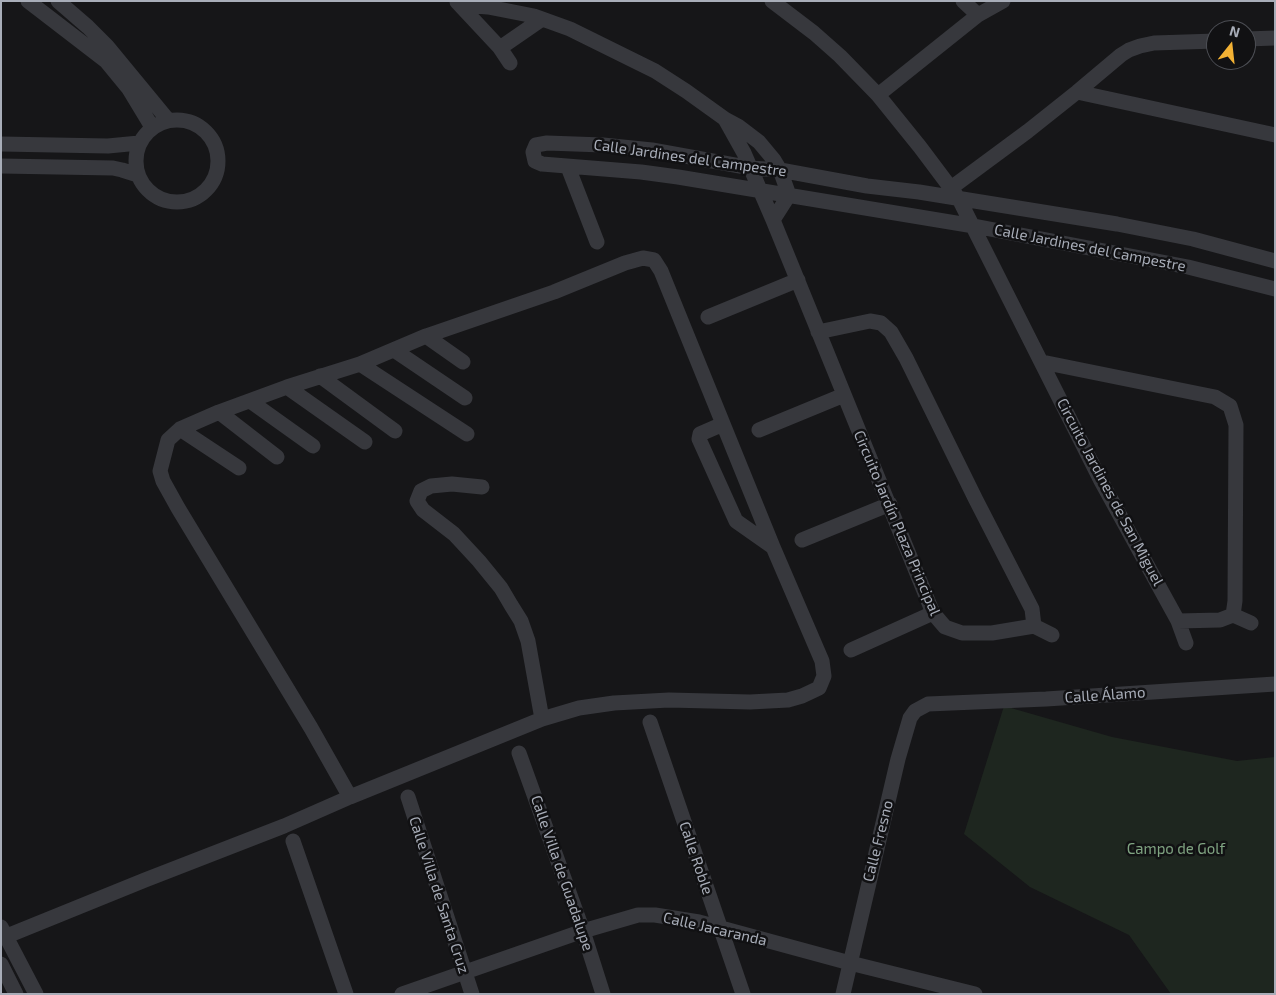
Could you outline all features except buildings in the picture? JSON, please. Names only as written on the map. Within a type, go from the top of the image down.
[{"type":"street","points":[[28,1],[96,52],[118,74],[152,127]]},
{"type":"street","name":"Circuito Jardines de San Miguel","points":[[772,1],[814,33],[840,56],[878,95],[955,194],[974,226],[1101,481],[1178,621],[1186,643]]},
{"type":"street","points":[[963,1],[978,15]]},
{"type":"street","points":[[878,95],[978,15],[1002,1]]},
{"type":"street","points":[[458,3],[488,7],[542,19],[588,38],[655,71],[738,126],[759,142],[780,170],[789,195],[773,220]]},
{"type":"street","points":[[458,3],[500,48],[510,63]]},
{"type":"street","points":[[54,20],[62,5],[88,27],[107,46],[168,120]]},
{"type":"street","points":[[500,48],[542,19]]},
{"type":"street","points":[[1256,39],[1275,38]]},
{"type":"street","points":[[955,194],[1121,55],[1140,46],[1154,43],[1206,41]]},
{"type":"street","points":[[1077,92],[1275,135]]},
{"type":"street","name":"Circuito Jardín Plaza Principal","points":[[725,119],[751,168],[773,220],[933,613],[945,627],[962,632],[992,633],[1034,626]]},
{"type":"street","points":[[168,120],[183,120],[197,124],[208,134],[216,146],[219,160],[216,174],[209,187],[198,196],[185,202],[170,202],[156,197],[145,188],[138,175],[135,159],[139,143],[152,127],[168,120]]},
{"type":"street","points":[[1,144],[108,146],[139,143]]},
{"type":"street","name":"Calle Jardines del Campestre","points":[[1275,261],[1193,239],[955,194],[866,186],[780,170],[751,168],[652,150],[603,144],[539,143],[534,147],[533,157],[538,163],[641,172],[714,182],[974,226],[1188,267],[1275,289]]},
{"type":"street","points":[[714,182],[718,161]]},
{"type":"street","points":[[1,166],[102,167],[138,175]]},
{"type":"street","points":[[568,167],[596,242]]},
{"type":"street","points":[[36,994],[4,932],[284,826],[350,797],[542,719],[579,708],[614,703],[669,700],[769,702],[788,700],[814,692],[823,682],[822,661],[773,547],[661,271],[654,260],[639,258],[554,292],[426,336],[360,364],[320,376],[219,412],[180,429],[168,440],[160,471],[164,481],[178,508],[311,728],[350,797]]},
{"type":"street","points":[[708,317],[798,280]]},
{"type":"street","points":[[818,332],[870,321],[881,323],[891,332],[906,358],[1032,609],[1034,626],[1052,635]]},
{"type":"street","points":[[426,336],[463,362]]},
{"type":"street","points":[[394,350],[466,398]]},
{"type":"street","points":[[1042,362],[1215,397],[1230,406],[1236,425],[1235,601],[1233,615]]},
{"type":"street","points":[[360,364],[467,434]]},
{"type":"street","points":[[320,376],[395,431]]},
{"type":"street","points":[[287,388],[365,442]]},
{"type":"street","points":[[759,430],[844,396]]},
{"type":"street","points":[[250,401],[313,446]]},
{"type":"street","points":[[219,412],[277,457]]},
{"type":"street","points":[[723,424],[700,434],[698,439],[736,521],[773,547]]},
{"type":"street","points":[[180,429],[239,468]]},
{"type":"street","points":[[482,487],[452,484],[431,486],[421,491],[417,501],[422,510],[454,534],[479,561],[512,605],[521,621],[528,641],[542,719]]},
{"type":"street","points":[[802,540],[890,504]]},
{"type":"street","points":[[851,650],[933,613]]},
{"type":"street","points":[[1178,621],[1220,620],[1233,615],[1251,623]]},
{"type":"street","name":"Calle Álamo","points":[[934,704],[1046,699],[1275,684]]},
{"type":"street","name":"Calle Fresno","points":[[842,994],[898,759],[910,718],[915,710],[934,704]]},
{"type":"street","name":"Calle Roble","points":[[650,722],[743,994]]},
{"type":"street","name":"Calle Villa de Guadalupe","points":[[519,753],[583,931],[603,994]]},
{"type":"street","name":"Calle Villa de Santa Cruz","points":[[408,797],[472,994]]},
{"type":"street","points":[[293,841],[346,994]]},
{"type":"street","name":"Calle Jacaranda","points":[[402,994],[583,931],[638,915],[673,917],[975,994]]},
{"type":"street","points":[[1,964],[16,994]]},
{"type":"green space","name":"Campo de Golf","points":[[1004,706],[1112,737],[1237,761],[1275,757],[1275,994],[1171,994],[1129,935],[1030,887],[964,834]]}]
